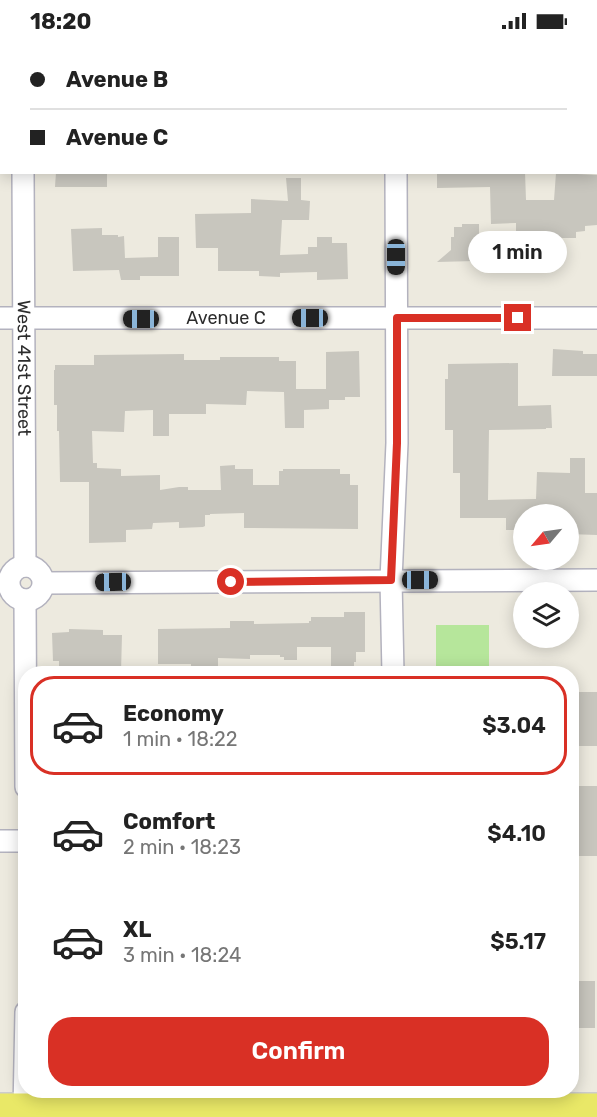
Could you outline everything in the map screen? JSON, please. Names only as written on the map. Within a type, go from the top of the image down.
[{"type":"main road","points":[[12,1110],[394,1100],[597,1110]]},
{"type":"street","name":"West 41st Street","points":[[23,174],[25,566]]},
{"type":"street","points":[[393,666],[391,580],[397,443],[396,174]]},
{"type":"street","name":"Avenue C","points":[[0,318],[597,318]]},
{"type":"street","points":[[25,566],[36,568],[44,583],[40,594],[31,600],[25,600],[16,596],[5,583],[15,570],[25,566]]},
{"type":"street","points":[[44,583],[597,580]]},
{"type":"street","points":[[25,600],[25,666]]},
{"type":"street","points":[[0,842],[18,842]]},
{"type":"street","points":[[12,1110],[18,1068]]},
{"type":"green space","points":[[436,625],[489,625],[489,666],[436,666]]},
{"type":"building","points":[[56,174],[107,174],[107,187],[55,187]]},
{"type":"building","points":[[437,174],[525,174],[526,200],[554,200],[556,174],[597,175],[597,225],[585,226],[585,231],[576,232],[576,238],[542,238],[542,271],[516,271],[516,223],[491,224],[490,187],[437,188]]},
{"type":"building","points":[[286,178],[301,178],[301,200],[310,201],[309,220],[282,220],[280,255],[308,254],[308,247],[317,247],[317,237],[332,237],[332,243],[347,243],[348,279],[317,280],[317,272],[280,273],[280,277],[259,276],[259,271],[218,271],[218,248],[196,248],[195,214],[251,213],[251,199],[288,201]]},
{"type":"building","points":[[462,224],[479,224],[479,239],[475,239],[475,261],[437,262],[451,250],[454,227],[462,227]]},
{"type":"building","points":[[102,228],[102,235],[124,236],[125,258],[158,257],[158,237],[179,237],[179,276],[140,276],[140,280],[121,280],[119,270],[73,271],[71,229]]},
{"type":"building","points":[[553,349],[597,354],[597,376],[552,376]]},
{"type":"building","points":[[359,351],[360,397],[329,400],[329,409],[304,410],[304,428],[285,428],[284,392],[247,391],[246,405],[206,404],[206,414],[169,414],[169,436],[153,436],[153,410],[125,411],[124,432],[92,431],[93,463],[97,463],[97,468],[121,469],[121,476],[160,475],[160,490],[188,487],[188,490],[221,490],[220,466],[235,465],[235,469],[253,469],[253,485],[279,485],[279,471],[283,469],[340,469],[340,474],[350,474],[350,485],[358,485],[358,529],[244,528],[244,513],[210,514],[205,515],[205,526],[203,527],[179,528],[179,522],[153,523],[152,529],[126,530],[126,542],[89,543],[89,482],[60,482],[57,405],[54,405],[55,365],[94,365],[94,355],[184,354],[184,360],[220,360],[220,357],[279,357],[279,361],[296,361],[296,389],[326,389],[326,352]]},
{"type":"building","points":[[518,363],[518,406],[551,405],[552,428],[489,430],[488,500],[536,499],[537,472],[570,473],[570,458],[585,458],[585,493],[597,493],[597,535],[579,534],[579,504],[513,504],[513,530],[506,530],[506,518],[460,518],[460,473],[453,473],[453,430],[445,430],[445,379],[448,379],[448,364]]},
{"type":"building","points":[[344,612],[365,612],[365,652],[356,652],[354,666],[331,666],[331,647],[297,647],[297,660],[284,660],[284,657],[280,655],[250,655],[250,659],[218,658],[218,666],[158,664],[158,629],[230,628],[230,621],[254,621],[254,624],[309,623],[311,617],[344,617]]},
{"type":"building","points":[[69,629],[103,630],[103,635],[122,635],[121,666],[59,666],[59,661],[53,661],[52,633],[69,632]]},
{"type":"building","points":[[579,692],[597,692],[597,746],[579,746]]},
{"type":"building","points":[[579,786],[597,786],[597,856],[579,856]]},
{"type":"building","points":[[579,981],[595,981],[595,1028],[579,1028]]},
{"type":"route","points":[[231,582],[391,580],[397,443],[397,318],[518,318]]}]
